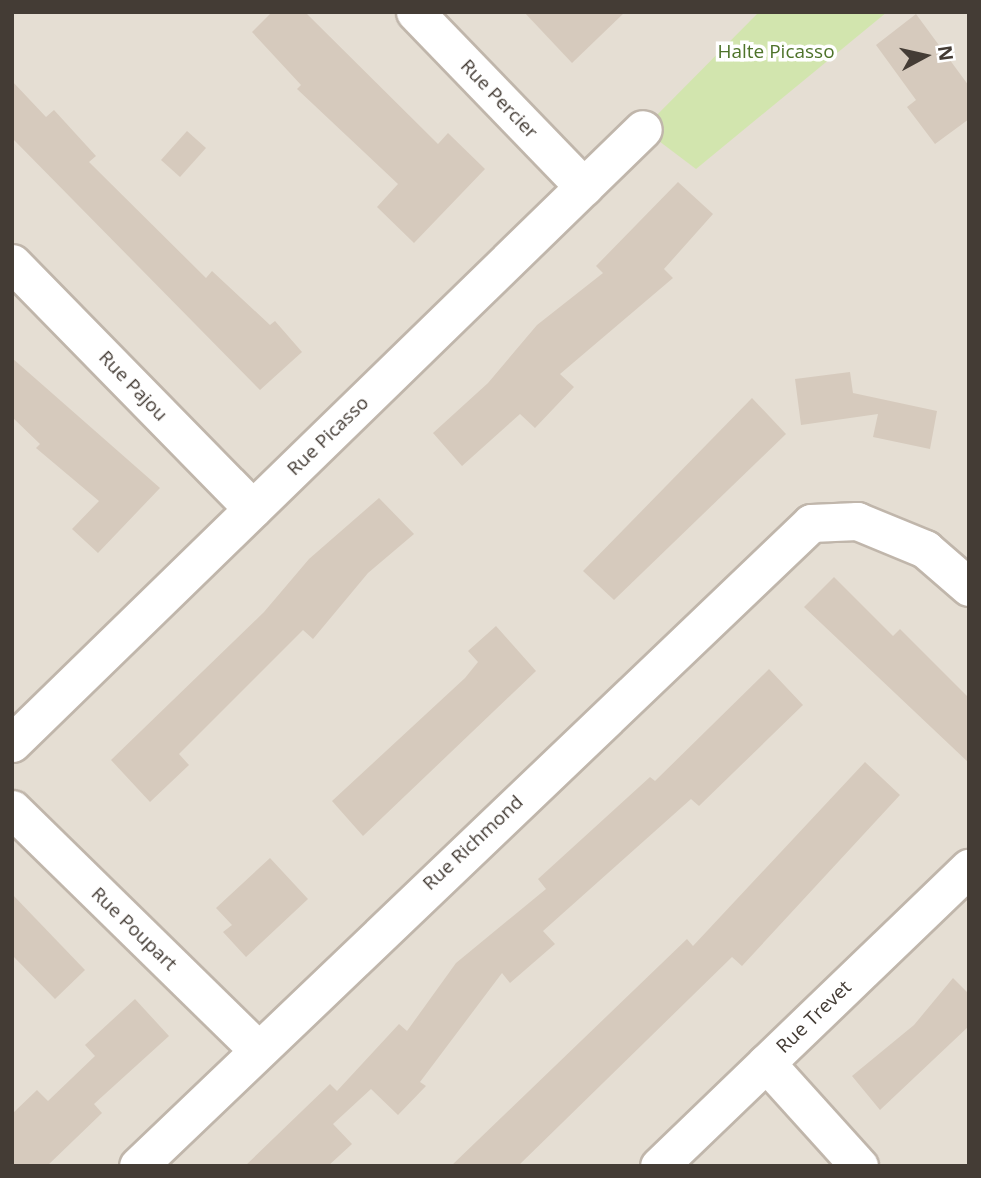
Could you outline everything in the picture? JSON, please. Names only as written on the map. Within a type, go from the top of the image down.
[{"type":"street","name":"Rue Percier","points":[[415,12],[584,187]]},
{"type":"street","name":"Rue Picasso","points":[[12,743],[643,129]]},
{"type":"street","name":"Rue Pajou","points":[[12,262],[253,509]]},
{"type":"street","name":"Rue Richmond","points":[[138,1166],[256,1048],[810,523],[857,521],[925,549],[969,587]]},
{"type":"street","name":"Rue Poupart","points":[[12,809],[256,1048]]},
{"type":"street","name":"Rue Trevet","points":[[659,1166],[969,868]]},
{"type":"street","points":[[766,1063],[859,1166]]},
{"type":"shaded area","points":[[12,12],[969,12],[969,1166],[12,1166]]},
{"type":"green space","name":"Halte Picasso","points":[[759,12],[887,12],[696,169],[643,129]]},
{"type":"building","points":[[272,12],[305,12],[438,144],[448,133],[485,169],[414,243],[377,207],[398,184],[297,89],[301,85],[252,32]]},
{"type":"building","points":[[524,12],[625,12],[572,63]]},
{"type":"building","points":[[916,14],[969,86],[969,119],[935,144],[907,107],[916,100],[876,45]]},
{"type":"building","points":[[12,81],[46,117],[54,110],[96,156],[89,162],[206,278],[212,271],[270,325],[275,321],[302,352],[260,390],[12,138]]},
{"type":"building","points":[[187,131],[206,148],[180,177],[161,160]]},
{"type":"building","points":[[678,182],[713,214],[664,269],[673,278],[560,374],[574,387],[535,428],[520,414],[462,466],[433,433],[488,383],[537,325],[603,273],[596,266]]},
{"type":"building","points":[[12,358],[160,488],[98,553],[72,529],[99,501],[36,448],[40,444],[12,417]]},
{"type":"building","points":[[850,372],[853,393],[937,411],[930,449],[873,437],[878,414],[801,425],[795,379]]},
{"type":"building","points":[[752,398],[786,434],[614,600],[583,571]]},
{"type":"building","points":[[379,498],[414,534],[368,573],[313,639],[303,630],[179,754],[189,765],[150,802],[111,760],[264,612],[309,559]]},
{"type":"building","points":[[834,577],[893,636],[900,629],[969,698],[969,763],[804,607]]},
{"type":"building","points":[[496,626],[536,671],[363,836],[332,801],[465,678],[478,662],[468,651]]},
{"type":"building","points":[[769,669],[803,705],[699,806],[691,799],[543,931],[555,944],[510,983],[502,973],[420,1082],[426,1086],[398,1115],[371,1089],[333,1124],[352,1144],[328,1166],[245,1166],[330,1084],[337,1091],[399,1024],[407,1031],[456,963],[546,889],[538,879],[650,777],[655,781]]},
{"type":"building","points":[[865,762],[900,795],[742,966],[732,957],[518,1166],[451,1166],[687,939],[693,946]]},
{"type":"building","points":[[270,858],[308,899],[246,957],[223,932],[232,925],[216,908]]},
{"type":"building","points":[[12,894],[85,970],[55,999],[12,955]]},
{"type":"building","points":[[953,978],[969,994],[969,1026],[880,1110],[852,1076],[914,1025]]},
{"type":"building","points":[[135,999],[169,1036],[94,1104],[102,1113],[47,1166],[12,1166],[12,1114],[37,1090],[48,1101],[95,1056],[85,1045]]}]
